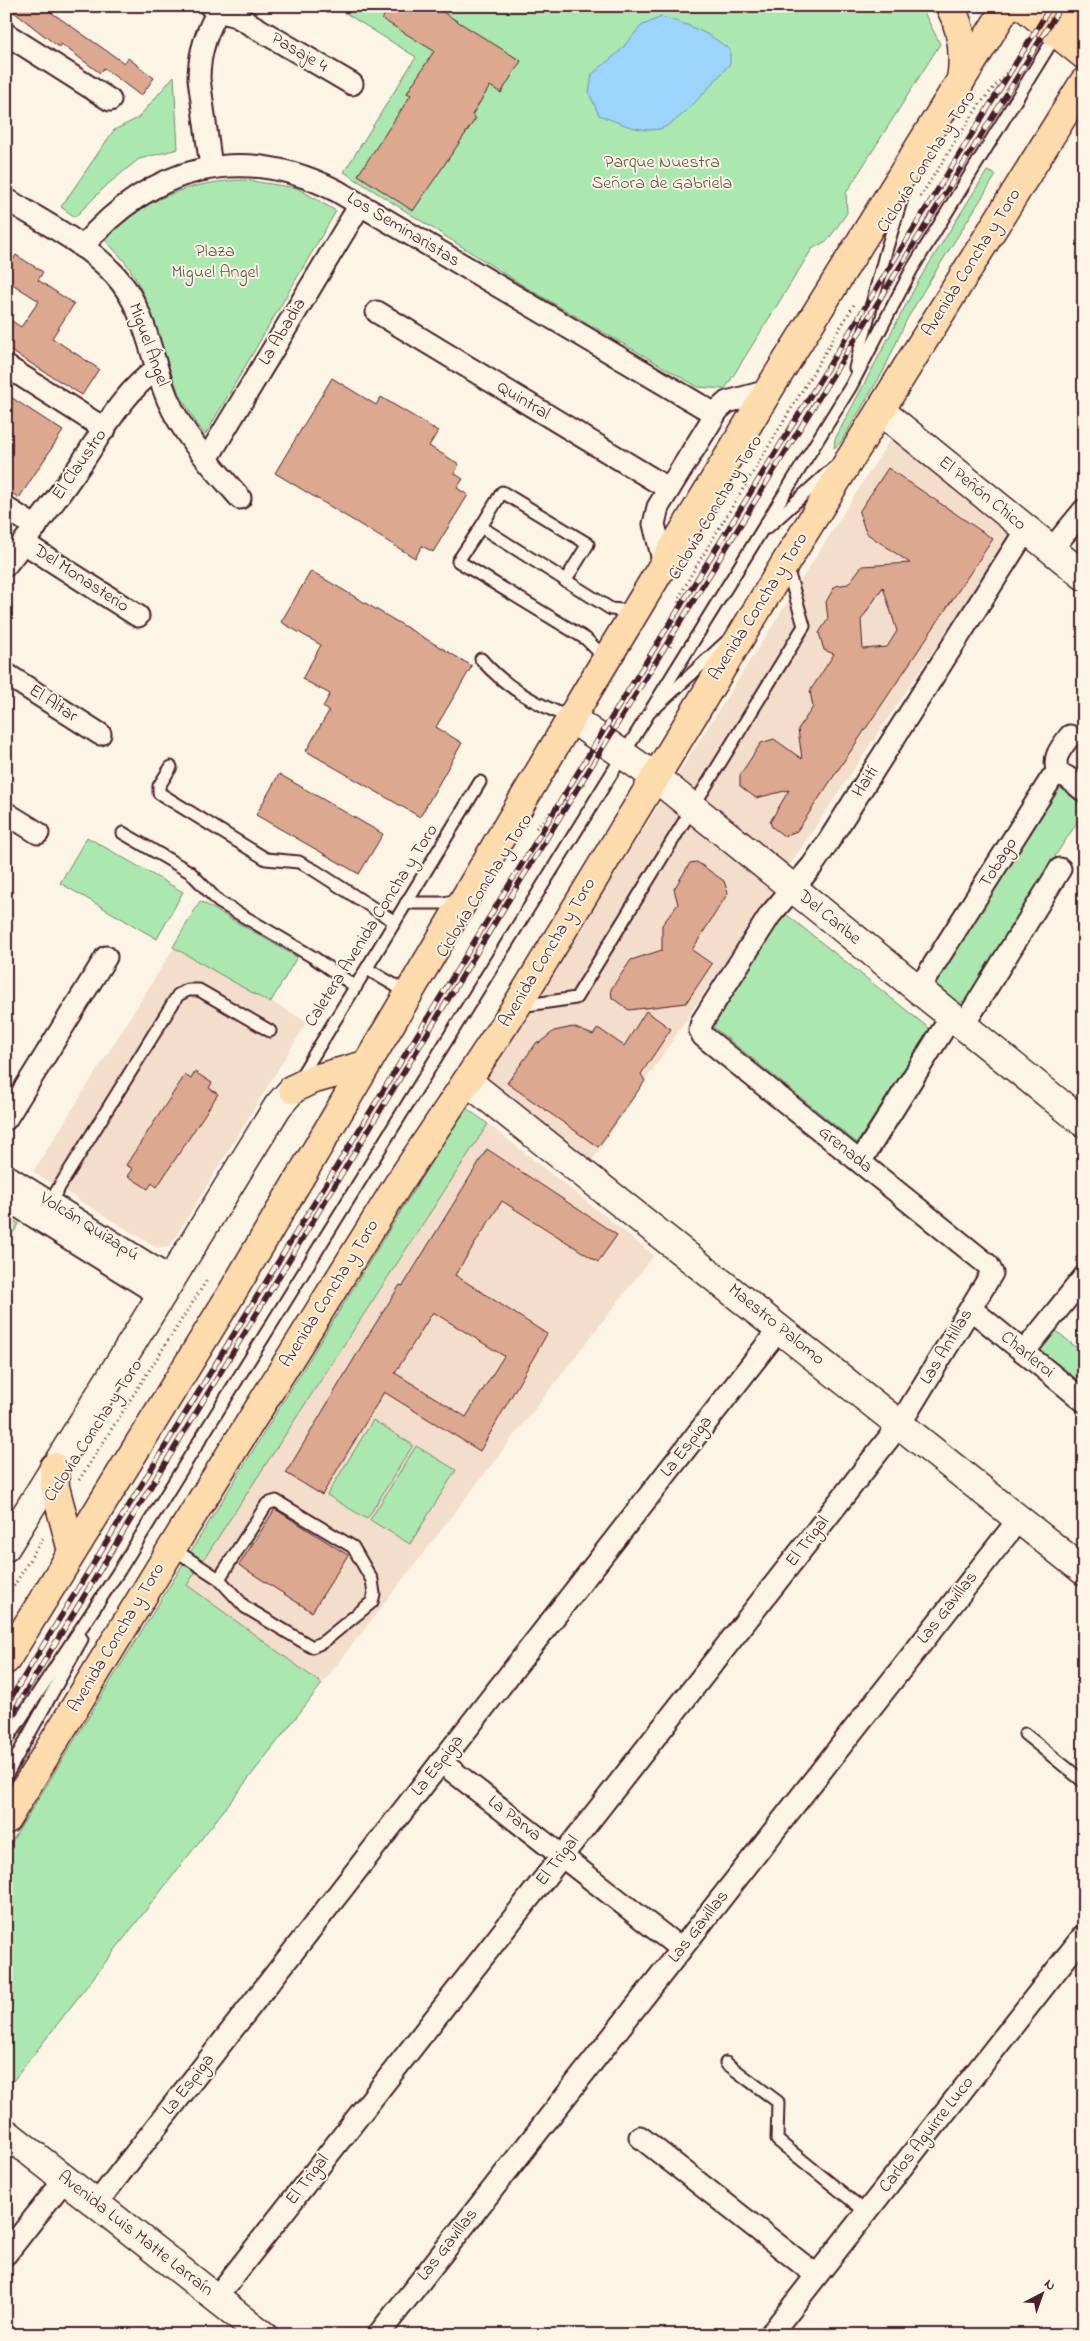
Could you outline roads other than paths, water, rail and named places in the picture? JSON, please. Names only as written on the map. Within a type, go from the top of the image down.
[{"type":"main road","points":[[950,6],[957,22],[962,48],[961,80]]},
{"type":"main road","points":[[6,1660],[230,1296],[636,610],[1006,6]]},
{"type":"main road","points":[[1059,15],[1084,55]]},
{"type":"main road","name":"Avenida Concha y Toro","points":[[6,1820],[172,1548],[399,1183],[516,1007],[786,562],[1084,82]]},
{"type":"main road","points":[[293,1088],[311,1080],[366,1065]]},
{"type":"main road","points":[[54,1467],[55,1487],[72,1552]]},
{"type":"street","name":"Pasaje 4","points":[[216,8],[236,16],[352,84]]},
{"type":"street","points":[[211,167],[199,79],[199,65],[206,35],[216,8]]},
{"type":"street","points":[[6,34],[110,100]]},
{"type":"street","name":"Los Seminaristas","points":[[82,247],[110,217],[141,193],[175,177],[211,167],[252,165],[296,173],[317,181],[360,204],[715,414]]},
{"type":"street","name":"Miguel Ángel","points":[[6,199],[82,247],[116,276],[132,299],[144,326],[168,402],[207,460],[240,498]]},
{"type":"street","name":"La Abadia","points":[[207,460],[360,204]]},
{"type":"street","name":"Quintral","points":[[377,312],[669,489]]},
{"type":"street","points":[[6,366],[105,429]]},
{"type":"street","name":"El Claustro","points":[[6,565],[30,535],[137,384],[157,368]]},
{"type":"street","points":[[664,564],[654,517],[669,489],[715,414],[727,402],[768,392]]},
{"type":"street","name":"El Peñón Chico","points":[[881,411],[1084,576]]},
{"type":"street","name":"Del Monasterio","points":[[6,508],[30,535],[138,616]]},
{"type":"street","points":[[1051,550],[1084,510]]},
{"type":"street","name":"Haití","points":[[700,1030],[702,1022],[770,915],[812,866],[823,850],[1026,530]]},
{"type":"street","name":"El Altar","points":[[6,674],[100,734]]},
{"type":"street","name":"Del Caribe","points":[[571,718],[655,777],[1084,1123]]},
{"type":"street","points":[[1070,736],[1056,756],[1055,763],[1058,774],[1066,777],[1084,791]]},
{"type":"street","name":"Tobago","points":[[918,990],[1051,780],[1058,774]]},
{"type":"street","points":[[6,813],[38,833]]},
{"type":"street","points":[[860,1162],[1060,869]]},
{"type":"street","points":[[6,1119],[106,957]]},
{"type":"street","name":"Grenada","points":[[700,1030],[704,1036],[992,1270]]},
{"type":"street","name":"Maestro Palomo","points":[[467,1081],[1084,1571]]},
{"type":"street","points":[[6,1547],[278,1106],[293,1088]]},
{"type":"street","name":"Volcán Quizapú","points":[[6,1175],[50,1202],[166,1287]]},
{"type":"street","name":"Volcán Quizapú","points":[[6,1200],[166,1287]]},
{"type":"street","name":"Las Antillas","points":[[900,1424],[992,1270]]},
{"type":"street","points":[[1024,1352],[1084,1277]]},
{"type":"street","name":"Charleroi","points":[[970,1309],[1084,1401]]},
{"type":"street","name":"La Espiga","points":[[96,2204],[780,1328]]},
{"type":"street","name":"El Trigal","points":[[216,2298],[900,1424]]},
{"type":"street","name":"Las Gavillas","points":[[378,2335],[1019,1519]]},
{"type":"street","name":"La Parva","points":[[441,1762],[681,1949]]},
{"type":"street","name":"Carlos Aguirre Luco","points":[[770,2335],[1084,1935]]},
{"type":"street","name":"Avenida Luis Matte Larraín","points":[[6,2133],[263,2335]]},
{"type":"street","points":[[640,2138],[816,2276]]},
{"type":"street","points":[[6,2254],[65,2179]]},
{"type":"lane","points":[[6,1741],[119,1571],[851,386],[912,269],[1059,15]]},
{"type":"lane","points":[[851,386],[886,251],[915,154]]},
{"type":"lane","points":[[755,540],[863,440]]},
{"type":"lane","points":[[566,581],[588,544],[502,492],[458,561],[592,644],[601,658],[602,667]]},
{"type":"lane","points":[[481,527],[611,609],[627,612],[636,610]]},
{"type":"lane","points":[[516,1007],[576,998],[804,626],[786,562]]},
{"type":"lane","points":[[644,719],[751,619]]},
{"type":"lane","points":[[482,660],[492,672],[512,688],[537,704],[571,718]]},
{"type":"lane","points":[[171,766],[159,786],[159,793],[266,859],[299,862],[314,870],[395,922]]},
{"type":"lane","name":"Caletera Avenida Concha y Toro","points":[[293,1088],[480,782]]},
{"type":"lane","points":[[123,833],[190,872],[219,902],[313,957],[356,987]]},
{"type":"lane","points":[[406,903],[444,903],[466,900]]},
{"type":"lane","points":[[367,969],[408,993]]},
{"type":"lane","points":[[50,1202],[178,995],[188,990],[199,990],[270,1031]]},
{"type":"lane","points":[[172,1548],[219,1579],[244,1607],[312,1647],[323,1642],[372,1602],[374,1594],[372,1580],[353,1547],[276,1501],[267,1504],[219,1579]]},
{"type":"lane","points":[[6,1776],[119,1571]]},
{"type":"lane","points":[[1025,1734],[1084,1782]]},
{"type":"lane","points":[[726,2063],[778,2102],[777,2140],[866,2212]]},
{"type":"water","points":[[661,17],[697,29],[722,44],[730,50],[730,64],[686,111],[667,126],[651,130],[636,128],[599,115],[589,93],[592,74],[619,52],[641,26]]},
{"type":"railway","points":[[6,1706],[607,725],[1051,6]]},
{"type":"railway","points":[[6,1724],[524,875],[1061,6]]},
{"type":"park label","name":"Parque Nuestra Señora de Gabriela","points":[[662,173]]},
{"type":"park label","name":"Plaza Miguel Angel","points":[[215,262]]}]
